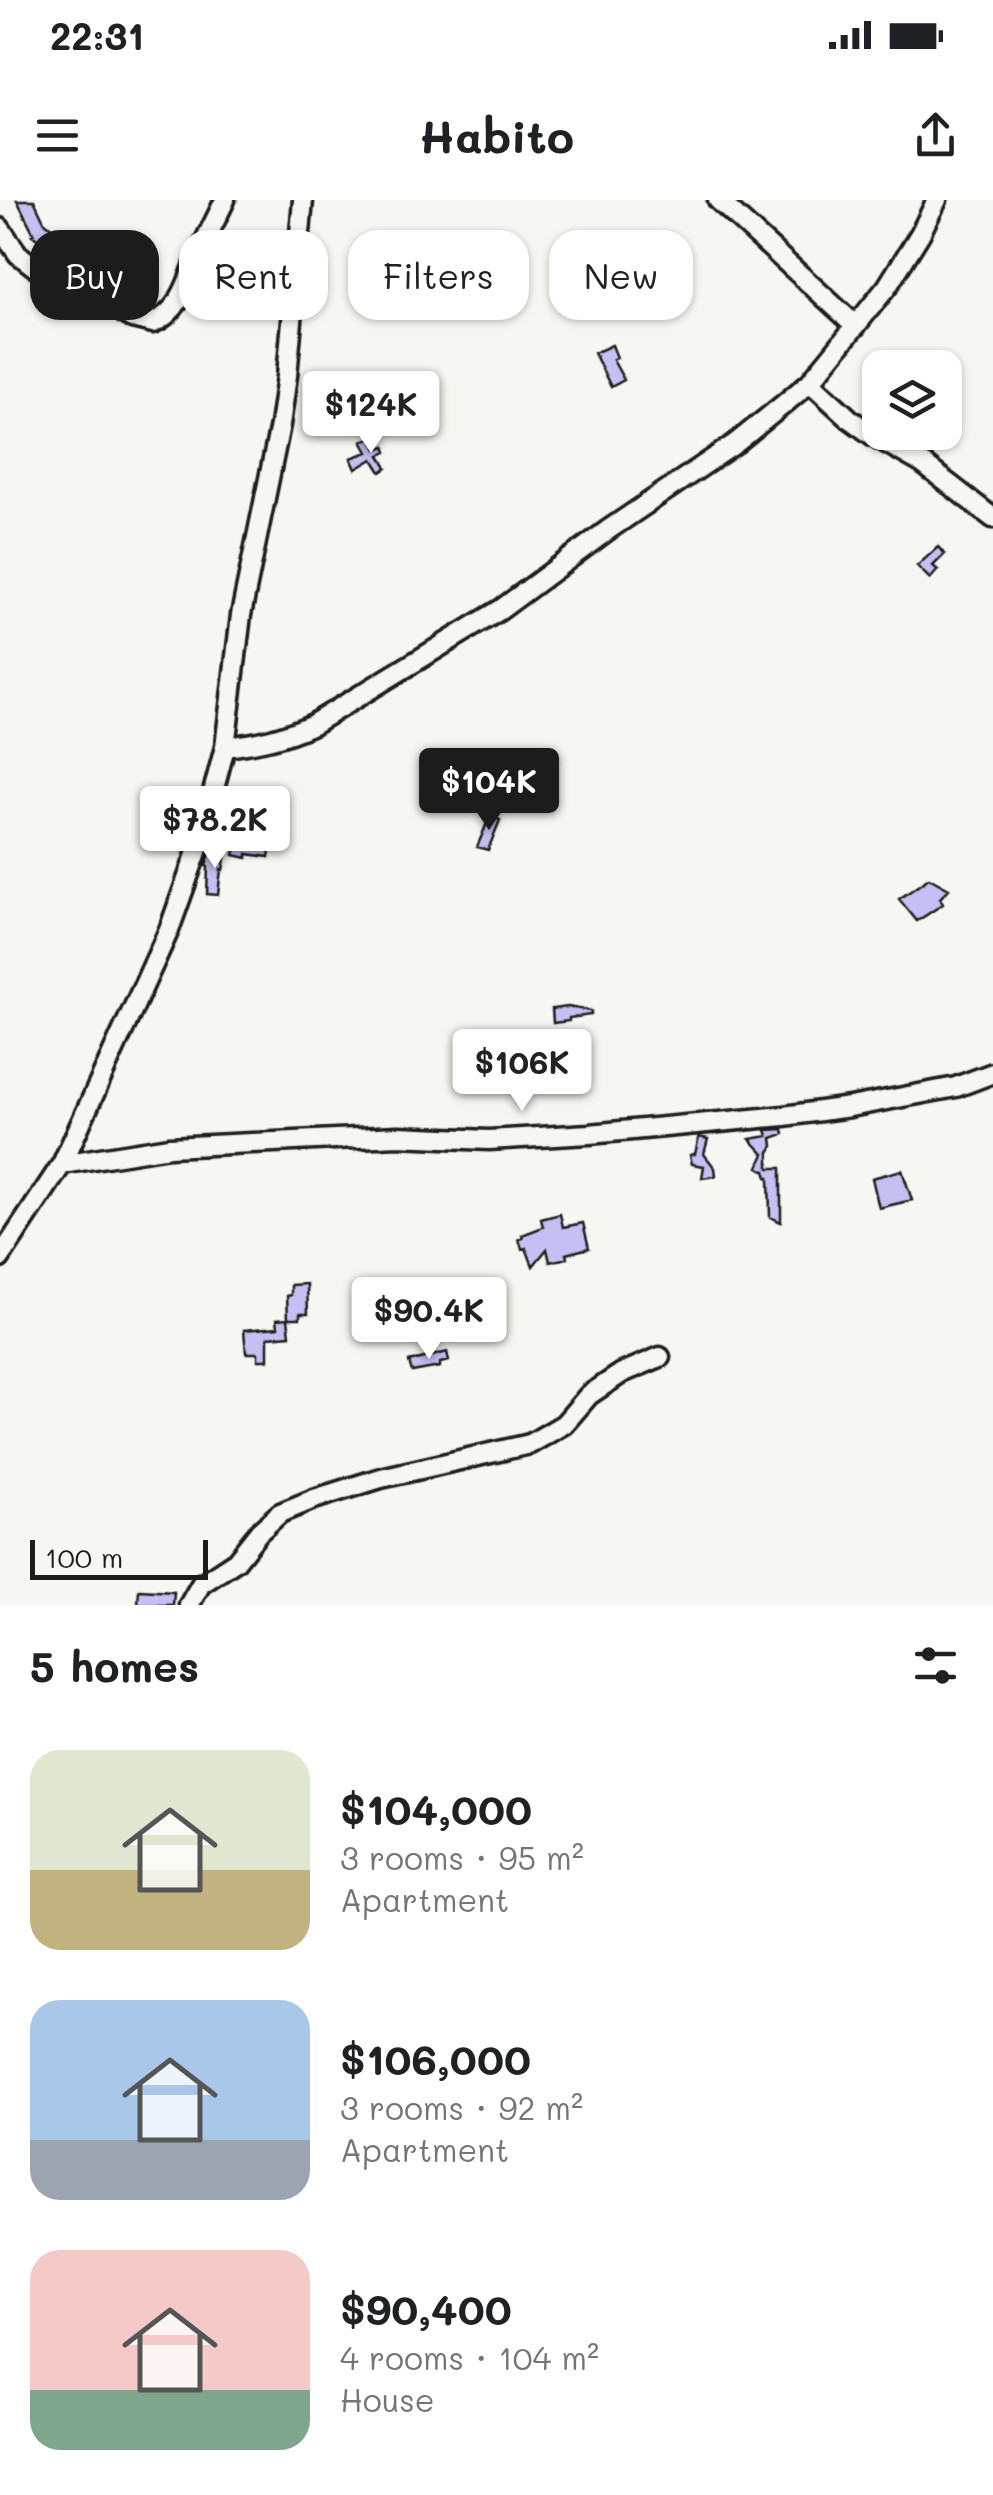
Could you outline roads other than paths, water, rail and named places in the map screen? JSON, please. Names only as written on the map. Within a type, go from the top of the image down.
[{"type":"street","points":[[0,228],[18,254],[36,268],[132,318],[153,323],[170,312],[184,291],[225,200]]},
{"type":"street","points":[[0,1258],[62,1164],[168,930],[198,849],[225,746],[241,615],[282,408],[302,200]]},
{"type":"street","points":[[718,200],[856,326]]},
{"type":"street","points":[[225,746],[264,743],[313,724],[466,632],[736,443],[810,382],[906,258],[937,200]]},
{"type":"street","points":[[810,382],[850,419],[923,464],[993,518]]},
{"type":"street","points":[[62,1164],[168,1147],[398,1136],[505,1139],[784,1116],[938,1090],[993,1072]]},
{"type":"street","points":[[189,1605],[201,1584],[228,1569],[280,1514],[382,1478],[530,1444],[564,1424],[589,1395],[622,1373],[660,1357]]}]
